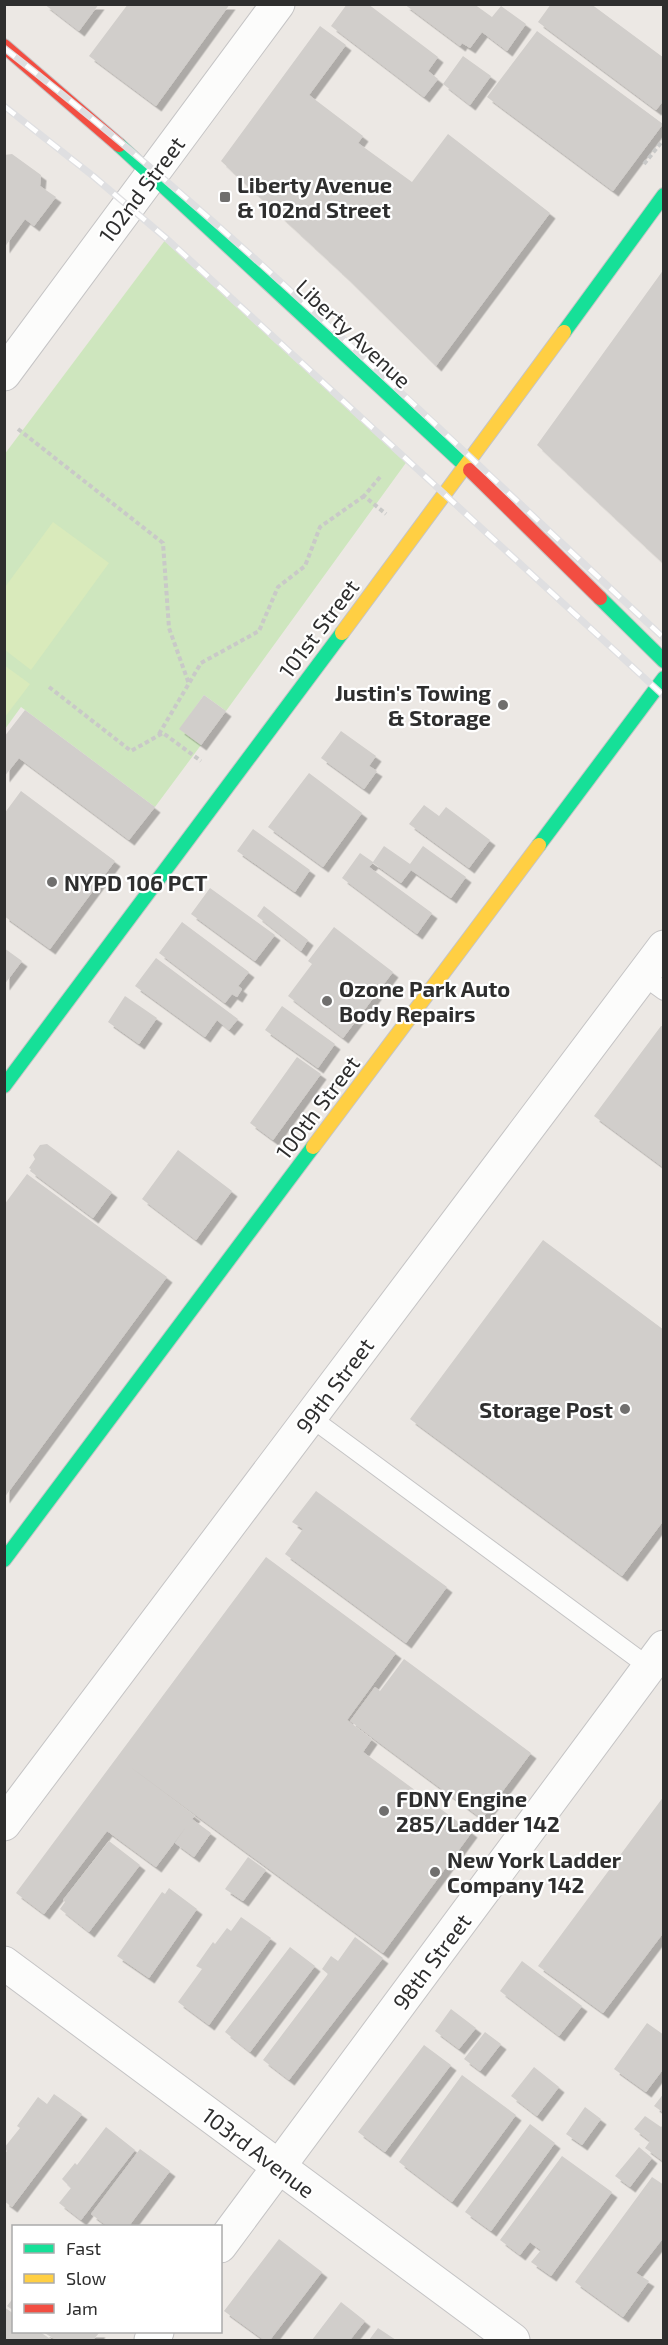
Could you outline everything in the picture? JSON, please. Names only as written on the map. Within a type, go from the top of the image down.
[{"type":"street","name":"102nd Street","points":[[4,374],[278,4]]},
{"type":"street","name":"Liberty Avenue","points":[[4,46],[153,174],[466,466],[663,661]]},
{"type":"street","name":"101st Street","points":[[4,1086],[466,466],[663,195]]},
{"type":"street","name":"100th Street","points":[[4,1560],[663,678]]},
{"type":"street","name":"99th Street","points":[[4,1824],[310,1417],[653,983],[663,947]]},
{"type":"street","name":"98th Street","points":[[222,2243],[656,1657]]},
{"type":"street","name":"103rd Avenue","points":[[4,1963],[513,2340]]},
{"type":"lane","points":[[310,1417],[656,1657]]},
{"type":"path","points":[[18,429],[163,543],[169,628],[189,684]]},
{"type":"path","points":[[49,687],[131,751],[159,734],[201,663],[260,631],[278,587],[305,566],[320,527],[364,496],[380,477]]},
{"type":"path","points":[[364,496],[386,514]]},
{"type":"path","points":[[159,734],[163,733],[202,762]]},
{"type":"green space","points":[[166,239],[408,460],[226,711],[204,695],[180,729],[201,745],[155,807],[21,707],[5,729],[4,455]]},
{"type":"green space","points":[[53,522],[109,563],[31,670],[5,650],[5,587]]},
{"type":"green space","points":[[4,665],[30,684],[5,717],[4,717]]},
{"type":"building","points":[[44,4],[99,4],[79,31]]},
{"type":"building","points":[[128,4],[230,4],[156,106],[89,56]]},
{"type":"building","points":[[347,4],[368,4],[438,57],[428,71],[438,79],[424,97],[331,26]]},
{"type":"building","points":[[404,4],[474,4],[492,17],[501,6],[526,24],[507,51],[482,32],[470,48],[462,43],[460,46]]},
{"type":"building","points":[[551,4],[591,4],[664,58],[664,100],[656,110],[538,22]]},
{"type":"building","points":[[320,26],[346,45],[309,95],[363,136],[358,143],[412,182],[448,134],[550,213],[436,366],[344,275],[221,161]]},
{"type":"building","points":[[537,31],[663,124],[613,191],[487,97]]},
{"type":"building","points":[[463,56],[491,76],[470,105],[443,84]]},
{"type":"building","points":[[12,154],[41,175],[40,186],[56,197],[34,226],[25,219],[4,248],[4,155]]},
{"type":"building","points":[[664,269],[664,564],[537,445]]},
{"type":"building","points":[[204,695],[226,711],[201,745],[179,729]]},
{"type":"building","points":[[25,710],[155,807],[129,840],[19,758],[4,777],[4,737]]},
{"type":"building","points":[[341,731],[376,756],[369,766],[377,771],[364,789],[321,758]]},
{"type":"building","points":[[309,773],[362,813],[323,867],[268,827]]},
{"type":"building","points":[[21,791],[115,861],[50,949],[4,916],[4,814]]},
{"type":"building","points":[[424,805],[439,816],[446,807],[490,840],[469,868],[409,824]]},
{"type":"building","points":[[253,829],[310,870],[295,892],[237,851]]},
{"type":"building","points":[[384,846],[410,864],[423,846],[466,877],[451,898],[411,870],[401,883],[373,863],[369,867],[432,913],[417,934],[342,878],[360,853],[373,862]]},
{"type":"building","points":[[210,888],[275,935],[255,961],[191,914]]},
{"type":"building","points":[[264,906],[308,940],[301,951],[257,916]]},
{"type":"building","points":[[182,922],[249,972],[238,986],[242,989],[237,997],[232,994],[225,1003],[159,953]]},
{"type":"building","points":[[334,927],[393,972],[343,1038],[288,996],[312,964],[308,961]]},
{"type":"building","points":[[4,948],[22,961],[4,985]]},
{"type":"building","points":[[156,958],[238,1019],[229,1030],[217,1020],[205,1037],[135,986]]},
{"type":"building","points":[[125,996],[157,1018],[139,1044],[108,1022]]},
{"type":"building","points":[[282,1006],[335,1044],[318,1068],[265,1030]]},
{"type":"building","points":[[661,1026],[664,1027],[664,1168],[594,1116]]},
{"type":"building","points":[[297,1057],[321,1074],[273,1140],[250,1123]]},
{"type":"building","points":[[47,1144],[112,1192],[93,1218],[30,1171],[29,1168],[35,1159],[33,1155],[40,1145]]},
{"type":"building","points":[[178,1150],[232,1191],[196,1240],[142,1199]]},
{"type":"building","points":[[27,1174],[167,1277],[4,1498],[4,1205]]},
{"type":"building","points":[[543,1240],[664,1330],[664,1520],[622,1576],[410,1419]]},
{"type":"building","points":[[316,1491],[447,1587],[406,1643],[285,1554],[303,1529],[292,1522]]},
{"type":"building","points":[[266,1557],[396,1653],[347,1720],[372,1739],[363,1752],[472,1832],[383,1953],[129,1766],[195,1816],[192,1819],[211,1833],[194,1857],[175,1843],[186,1827],[156,1867],[107,1831],[44,1914],[16,1893]]},
{"type":"building","points":[[404,1659],[531,1753],[482,1819],[350,1721],[375,1687],[380,1691]]},
{"type":"building","points":[[664,1796],[664,1932],[603,2013],[538,1966]]},
{"type":"building","points":[[109,1841],[140,1865],[89,1932],[60,1909],[65,1902],[63,1900]]},
{"type":"building","points":[[248,1857],[266,1870],[243,1901],[225,1889]]},
{"type":"building","points":[[169,1888],[197,1909],[149,1978],[117,1956],[162,1892],[165,1894]]},
{"type":"building","points":[[241,1917],[271,1938],[209,2025],[178,2002],[202,1969],[196,1966],[213,1942],[215,1944],[227,1928],[231,1931]]},
{"type":"building","points":[[355,1937],[383,1958],[289,2080],[263,2060],[328,1974],[322,1969],[331,1956],[338,1961]]},
{"type":"building","points":[[290,1947],[315,1966],[250,2052],[225,2032]]},
{"type":"building","points":[[522,1961],[582,2006],[559,2036],[500,1991]]},
{"type":"building","points":[[451,2009],[476,2028],[459,2049],[435,2031]]},
{"type":"building","points":[[647,2023],[664,2035],[664,2068],[646,2092],[614,2069]]},
{"type":"building","points":[[485,2032],[501,2044],[480,2071],[464,2059]]},
{"type":"building","points":[[424,2045],[451,2065],[385,2152],[358,2132]]},
{"type":"building","points":[[534,2067],[559,2087],[537,2116],[511,2096]]},
{"type":"building","points":[[462,2075],[516,2115],[452,2202],[399,2162]]},
{"type":"building","points":[[664,2093],[664,2113],[654,2106]]},
{"type":"building","points":[[54,2094],[82,2114],[12,2207],[4,2201],[4,2154],[7,2151],[4,2148],[20,2128],[17,2126],[38,2097],[47,2104]]},
{"type":"building","points":[[585,2107],[601,2119],[582,2145],[566,2134]]},
{"type":"building","points":[[645,2116],[661,2127],[664,2124],[664,2162],[645,2148],[650,2141],[634,2129]]},
{"type":"building","points":[[530,2124],[555,2143],[491,2231],[465,2212]]},
{"type":"building","points":[[106,2127],[135,2150],[81,2220],[59,2203],[71,2188],[62,2179],[75,2163],[77,2165]]},
{"type":"building","points":[[639,2147],[652,2158],[630,2187],[615,2176]]},
{"type":"building","points":[[140,2149],[170,2171],[130,2225],[106,2225],[91,2214]]},
{"type":"building","points":[[562,2156],[612,2192],[551,2276],[531,2262],[541,2250],[530,2242],[520,2255],[500,2240]]},
{"type":"building","points":[[652,2177],[664,2185],[664,2237],[636,2273],[649,2281],[623,2317],[575,2282]]},
{"type":"building","points":[[279,2239],[322,2272],[270,2340],[264,2340],[224,2311]]},
{"type":"building","points":[[12,2300],[12,2310],[7,2306]]},
{"type":"building","points":[[341,2302],[365,2321],[350,2340],[312,2340]]},
{"type":"building","points":[[4,2307],[12,2313],[12,2333],[42,2333],[52,2340],[6,2340]]},
{"type":"building","points":[[378,2328],[396,2340],[369,2340]]},
{"type":"building","points":[[45,2333],[99,2333],[93,2340],[56,2340]]},
{"type":"railway","points":[[4,48],[175,188],[258,261],[664,638]]},
{"type":"railway","points":[[4,106],[93,176],[167,239],[664,696]]},
{"type":"traffic: fast","points":[[119,145],[470,470]]},
{"type":"traffic: fast","points":[[564,332],[664,195]]},
{"type":"traffic: fast","points":[[600,598],[664,661]]},
{"type":"traffic: fast","points":[[4,1086],[342,633]]},
{"type":"traffic: fast","points":[[539,845],[664,678]]},
{"type":"traffic: fast","points":[[4,1560],[313,1147]]},
{"type":"traffic: slow","points":[[342,633],[564,332]]},
{"type":"traffic: slow","points":[[313,1147],[539,845]]},
{"type":"traffic: jam","points":[[4,46],[119,145]]},
{"type":"traffic: jam","points":[[470,470],[600,598]]},
{"type":"place","name":"Liberty Avenue & 102nd Street","points":[[225,197]]},
{"type":"place","name":"Justin's Towing & Storage","points":[[503,705]]},
{"type":"place","name":"NYPD 106 PCT","points":[[52,882]]},
{"type":"place","name":"Ozone Park Auto Body Repairs","points":[[327,1001]]},
{"type":"place","name":"Storage Post","points":[[625,1409]]},
{"type":"place","name":"FDNY Engine 285/Ladder 142","points":[[384,1811]]},
{"type":"place","name":"New York Ladder Company 142","points":[[435,1872]]}]
